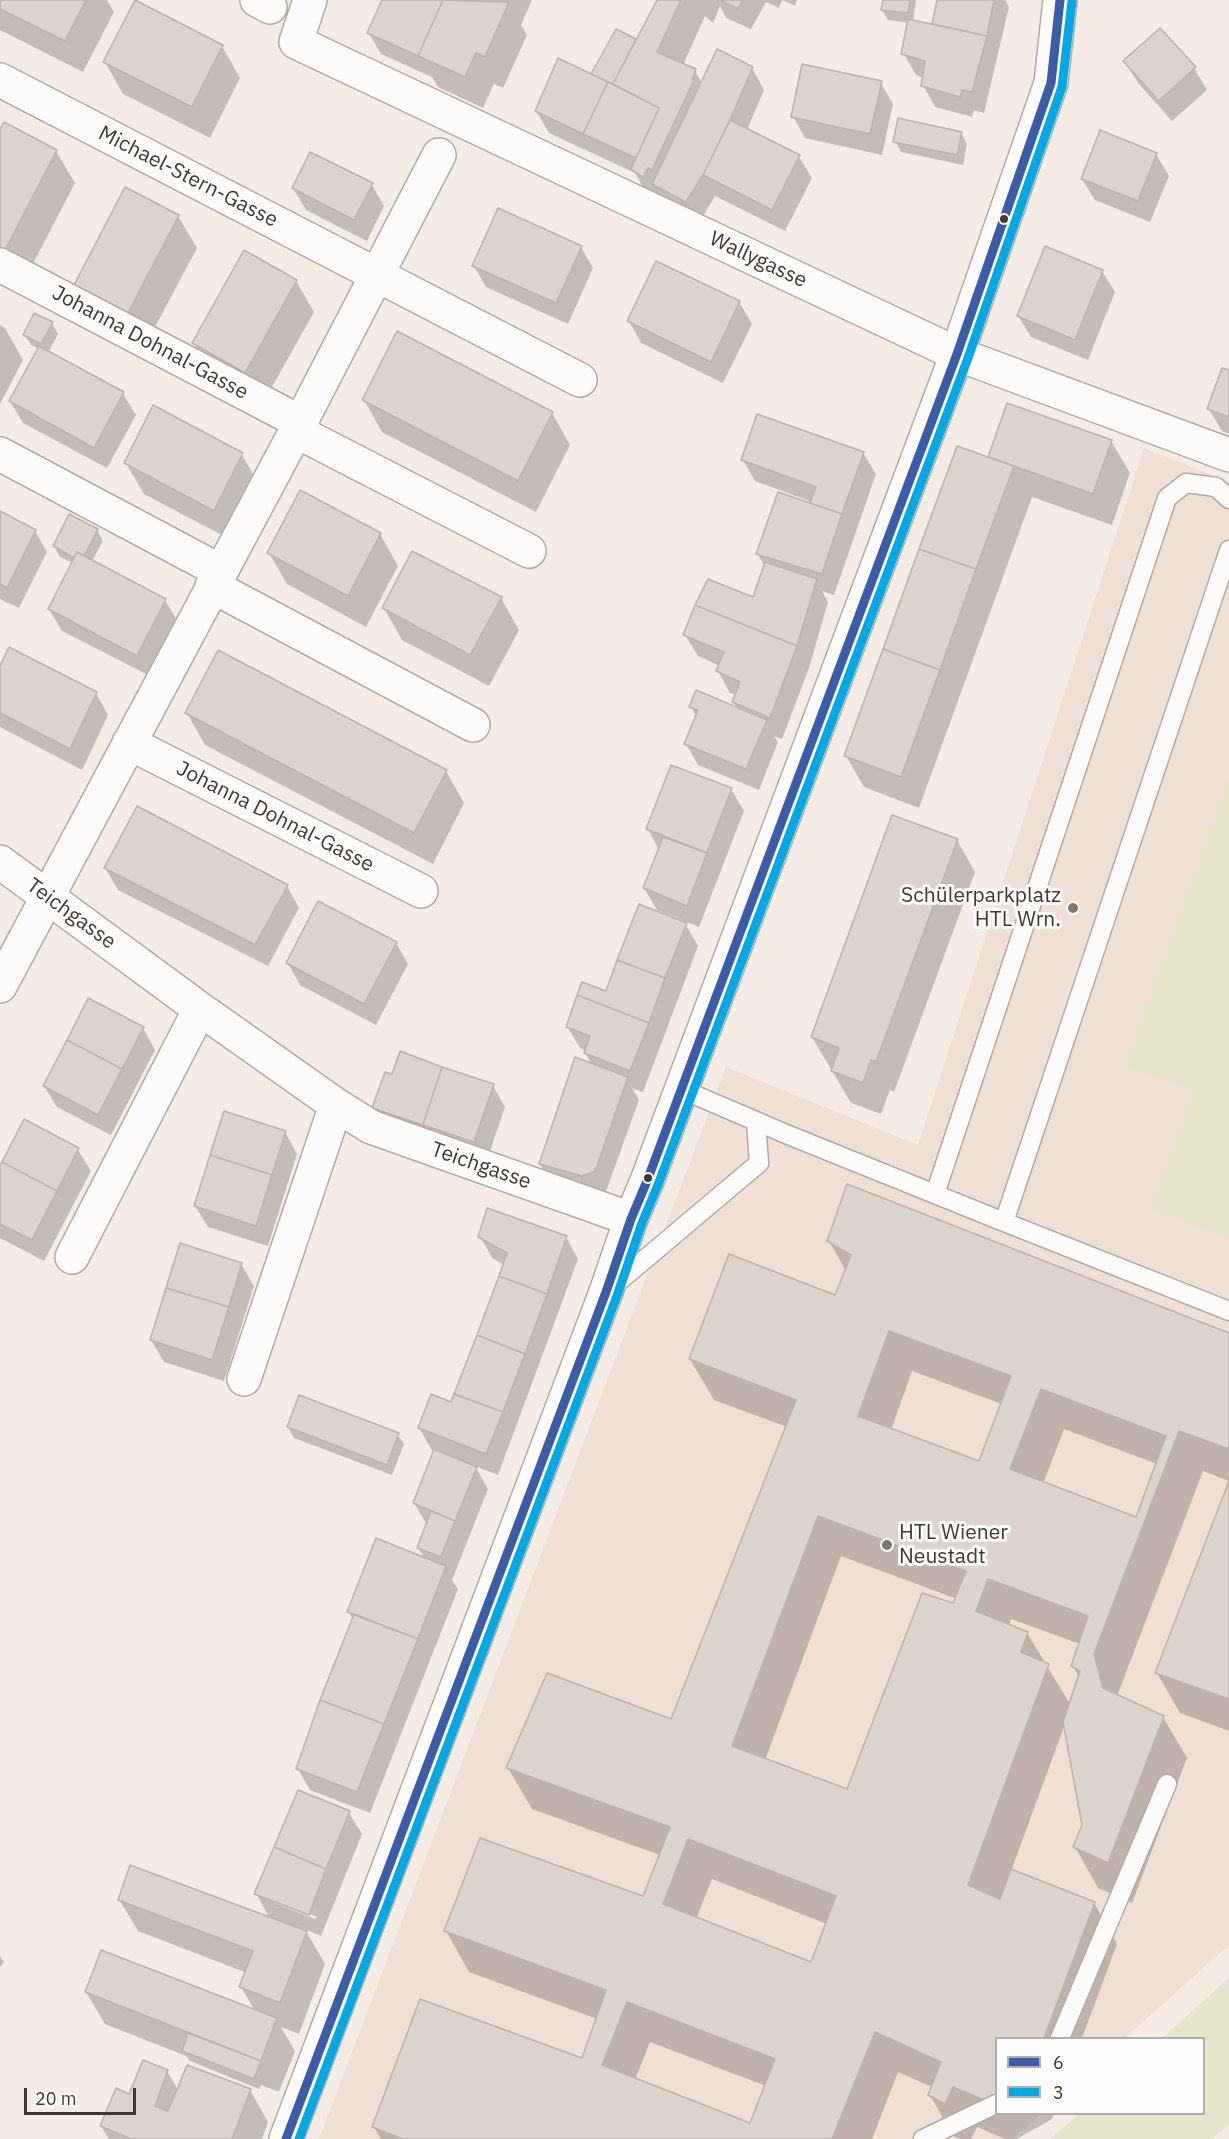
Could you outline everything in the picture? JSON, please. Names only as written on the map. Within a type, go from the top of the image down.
[{"type":"street","name":"Wallygasse","points":[[310,0],[296,42],[957,354],[1229,455]]},
{"type":"street","points":[[286,2139],[957,354],[1051,83],[1060,0]]},
{"type":"street","name":"Michael-Stern-Gasse","points":[[0,80],[375,275]]},
{"type":"street","points":[[0,986],[298,427],[439,154]]},
{"type":"street","name":"Johanna Dohnal-Gasse","points":[[0,265],[529,551]]},
{"type":"street","points":[[375,275],[580,380]]},
{"type":"street","points":[[0,454],[473,725]]},
{"type":"street","name":"Johanna Dohnal-Gasse","points":[[129,743],[421,891]]},
{"type":"street","name":"Teichgasse","points":[[0,861],[200,1009],[371,1127],[631,1219]]},
{"type":"street","points":[[72,1257],[200,1009]]},
{"type":"street","points":[[244,1379],[336,1105]]},
{"type":"lane","points":[[935,1194],[1167,498],[1186,483],[1216,487],[1229,499]]},
{"type":"lane","points":[[1004,1222],[1229,550]]},
{"type":"lane","points":[[681,1089],[756,1122],[1229,1311]]},
{"type":"lane","points":[[606,1292],[759,1163],[756,1122]]},
{"type":"lane","points":[[1060,2037],[1167,1784]]},
{"type":"lane","points":[[923,2139],[995,2104]]},
{"type":"shaded area","name":"HTL Wiener Neustadt","points":[[1144,448],[1229,482],[1229,1945],[1126,2037],[995,2037],[995,2115],[1040,2115],[1013,2139],[319,2139],[726,1067],[918,1145]]},
{"type":"shaded area","points":[[1229,779],[1229,1238],[1151,1209],[1194,1091],[1125,1066]]},
{"type":"shaded area","points":[[1229,1978],[1229,2124],[1212,2139],[1050,2139],[1078,2115],[1205,2115],[1205,2037],[1163,2037]]},
{"type":"building","points":[[0,0],[86,0],[65,41],[0,9]]},
{"type":"building","points":[[135,0],[223,45],[192,107],[103,62]]},
{"type":"building","points":[[382,0],[443,0],[418,56],[367,33]]},
{"type":"building","points":[[443,0],[509,2],[485,57],[476,53],[465,77],[418,56]]},
{"type":"building","points":[[657,0],[681,0],[657,52],[696,69],[692,79],[694,80],[652,170],[648,168],[643,177],[631,169],[659,108],[613,84]]},
{"type":"building","points":[[720,0],[743,0],[738,9]]},
{"type":"building","points":[[883,0],[910,0],[908,13],[881,10]]},
{"type":"building","points":[[937,0],[994,0],[987,36],[932,24]]},
{"type":"building","points":[[908,19],[987,36],[972,92],[962,90],[960,97],[921,86],[925,61],[901,54]]},
{"type":"building","points":[[1160,28],[1196,67],[1159,101],[1123,61]]},
{"type":"building","points":[[616,29],[636,39],[613,84],[591,74]]},
{"type":"building","points":[[717,49],[753,67],[703,175],[686,202],[652,184]]},
{"type":"building","points":[[558,58],[608,82],[583,134],[535,111]]},
{"type":"building","points":[[802,64],[882,81],[870,134],[791,117]]},
{"type":"building","points":[[608,82],[659,108],[636,158],[583,134]]},
{"type":"building","points":[[898,118],[962,132],[957,155],[893,142]]},
{"type":"building","points":[[730,120],[800,155],[772,210],[703,175]]},
{"type":"building","points":[[4,122],[57,150],[5,250],[0,247],[0,129]]},
{"type":"building","points":[[1100,130],[1157,153],[1138,201],[1081,179]]},
{"type":"building","points":[[310,152],[373,183],[354,220],[292,188]]},
{"type":"building","points":[[125,187],[179,215],[127,315],[73,287]]},
{"type":"building","points":[[498,208],[582,246],[556,303],[472,266]]},
{"type":"building","points":[[1045,246],[1103,270],[1075,340],[1017,316]]},
{"type":"building","points":[[244,250],[297,280],[245,373],[192,343]]},
{"type":"building","points":[[656,261],[740,301],[711,362],[627,321]]},
{"type":"building","points":[[34,313],[53,322],[41,344],[23,335]]},
{"type":"building","points":[[397,331],[553,412],[518,481],[362,400]]},
{"type":"building","points":[[39,346],[124,392],[94,448],[9,401]]},
{"type":"building","points":[[1222,368],[1229,370],[1229,417],[1207,409]]},
{"type":"building","points":[[1007,403],[1112,440],[1093,494],[988,457]]},
{"type":"building","points":[[153,405],[243,453],[214,511],[124,463]]},
{"type":"building","points":[[757,414],[864,452],[842,514],[810,503],[816,487],[741,460]]},
{"type":"building","points":[[957,446],[1014,466],[976,569],[919,549]]},
{"type":"building","points":[[300,490],[381,533],[348,596],[267,553]]},
{"type":"building","points":[[778,492],[842,514],[822,574],[756,554]]},
{"type":"building","points":[[0,511],[36,530],[7,588],[0,584]]},
{"type":"building","points":[[69,514],[98,529],[84,556],[77,552],[74,558],[53,546]]},
{"type":"building","points":[[919,549],[976,569],[940,670],[883,649]]},
{"type":"building","points":[[412,551],[502,597],[470,655],[382,608]]},
{"type":"building","points":[[77,552],[166,599],[137,656],[48,609]]},
{"type":"building","points":[[765,562],[817,579],[797,646],[695,605],[708,579],[753,597]]},
{"type":"building","points":[[695,605],[797,646],[770,718],[732,702],[740,682],[716,671],[724,652],[683,635]]},
{"type":"building","points":[[9,647],[97,692],[70,749],[0,713],[0,666]]},
{"type":"building","points":[[883,649],[940,670],[901,777],[844,756]]},
{"type":"building","points":[[218,650],[447,770],[414,833],[185,713]]},
{"type":"building","points":[[696,690],[767,720],[746,769],[684,744],[698,710],[689,707]]},
{"type":"building","points":[[671,765],[732,788],[707,853],[646,829]]},
{"type":"building","points":[[137,806],[288,885],[255,945],[104,868]]},
{"type":"building","points":[[892,815],[958,839],[876,1062],[871,1060],[863,1083],[831,1071],[839,1048],[811,1037]]},
{"type":"building","points":[[663,837],[707,853],[687,906],[643,888]]},
{"type":"building","points":[[318,901],[397,942],[364,1004],[286,963]]},
{"type":"building","points":[[639,904],[687,923],[665,978],[617,960]]},
{"type":"building","points":[[617,960],[665,978],[649,1023],[577,995],[582,982],[606,991]]},
{"type":"building","points":[[577,995],[649,1023],[630,1071],[584,1053],[590,1036],[566,1027]]},
{"type":"building","points":[[88,998],[144,1027],[122,1069],[67,1040]]},
{"type":"building","points":[[67,1040],[122,1069],[98,1115],[43,1086]]},
{"type":"building","points":[[400,1051],[442,1067],[423,1125],[372,1108],[385,1072],[392,1074]]},
{"type":"building","points":[[575,1057],[628,1077],[597,1166],[594,1172],[582,1176],[539,1164]]},
{"type":"building","points":[[442,1067],[494,1084],[474,1142],[423,1125]]},
{"type":"building","points":[[224,1111],[286,1131],[272,1175],[210,1155]]},
{"type":"building","points":[[24,1119],[79,1148],[57,1191],[2,1162]]},
{"type":"building","points":[[210,1155],[272,1175],[256,1226],[194,1206]]},
{"type":"building","points":[[2,1162],[57,1191],[32,1240],[0,1224],[0,1165]]},
{"type":"building","points":[[847,1184],[1229,1333],[1229,1449],[1179,1431],[1094,1654],[1103,1688],[1164,1716],[1108,1863],[1073,1847],[1082,1825],[1063,1722],[1080,1671],[1071,1666],[1088,1616],[988,1579],[976,1611],[1028,1632],[1021,1652],[1049,1664],[968,1885],[1000,1899],[1011,1869],[1095,1902],[1044,2037],[995,2037],[995,2098],[988,2102],[953,2087],[945,2104],[928,2095],[941,2062],[875,2032],[832,2139],[403,2139],[372,2127],[420,1999],[582,2058],[606,1990],[444,1931],[480,1838],[643,1896],[670,1827],[506,1768],[547,1673],[671,1719],[796,1400],[689,1359],[729,1254],[835,1295],[851,1255],[827,1241]],"holes":[[[889,1331],[1011,1376],[979,1461],[858,1416]],[[1041,1389],[1166,1436],[1136,1517],[1010,1469]],[[818,1516],[966,1571],[953,1603],[922,1593],[847,1789],[732,1746]],[[688,1839],[836,1896],[811,1962],[663,1904]],[[627,2002],[775,2059],[750,2123],[602,2065]]]},
{"type":"building","points":[[487,1208],[567,1236],[547,1294],[499,1276],[507,1253],[478,1237]]},
{"type":"building","points":[[180,1243],[242,1263],[229,1307],[166,1288]]},
{"type":"building","points":[[499,1276],[547,1294],[525,1354],[477,1335]]},
{"type":"building","points":[[166,1288],[229,1307],[212,1360],[150,1340]]},
{"type":"building","points":[[477,1335],[525,1354],[503,1412],[454,1394]]},
{"type":"building","points":[[431,1394],[451,1402],[454,1394],[503,1412],[486,1454],[418,1428]]},
{"type":"building","points":[[299,1395],[399,1433],[387,1465],[287,1427]]},
{"type":"building","points":[[434,1449],[477,1467],[455,1521],[413,1503]]},
{"type":"building","points":[[1229,1481],[1229,1699],[1155,1673]]},
{"type":"building","points":[[431,1511],[455,1521],[441,1557],[417,1548]]},
{"type":"building","points":[[376,1538],[446,1566],[418,1639],[347,1612]]},
{"type":"building","points":[[354,1614],[418,1639],[384,1724],[320,1700]]},
{"type":"building","points":[[320,1700],[384,1724],[357,1792],[296,1769]]},
{"type":"building","points":[[298,1790],[350,1811],[326,1869],[274,1847]]},
{"type":"building","points":[[274,1847],[326,1869],[309,1915],[254,1894]]},
{"type":"building","points":[[130,1865],[307,1931],[280,2003],[239,1987],[253,1951],[118,1900]]},
{"type":"building","points":[[101,1950],[277,2018],[261,2061],[85,1992]]},
{"type":"building","points":[[188,2033],[261,2061],[254,2079],[182,2051]]},
{"type":"building","points":[[143,2060],[168,2070],[155,2106],[168,2111],[187,2065],[251,2089],[232,2139],[131,2139],[100,2126],[116,2088],[129,2094]]},
{"type":"transit line","name":"6","points":[[286,2139],[957,354],[1051,83],[1060,0]]},
{"type":"transit line","name":"3","points":[[299,2139],[968,358],[1062,87],[1072,1]]},
{"type":"place","name":"Schülerparkplatz HTL Wrn.","points":[[1073,908]]},
{"type":"place","name":"HTL Wiener Neustadt","points":[[887,1545]]}]
